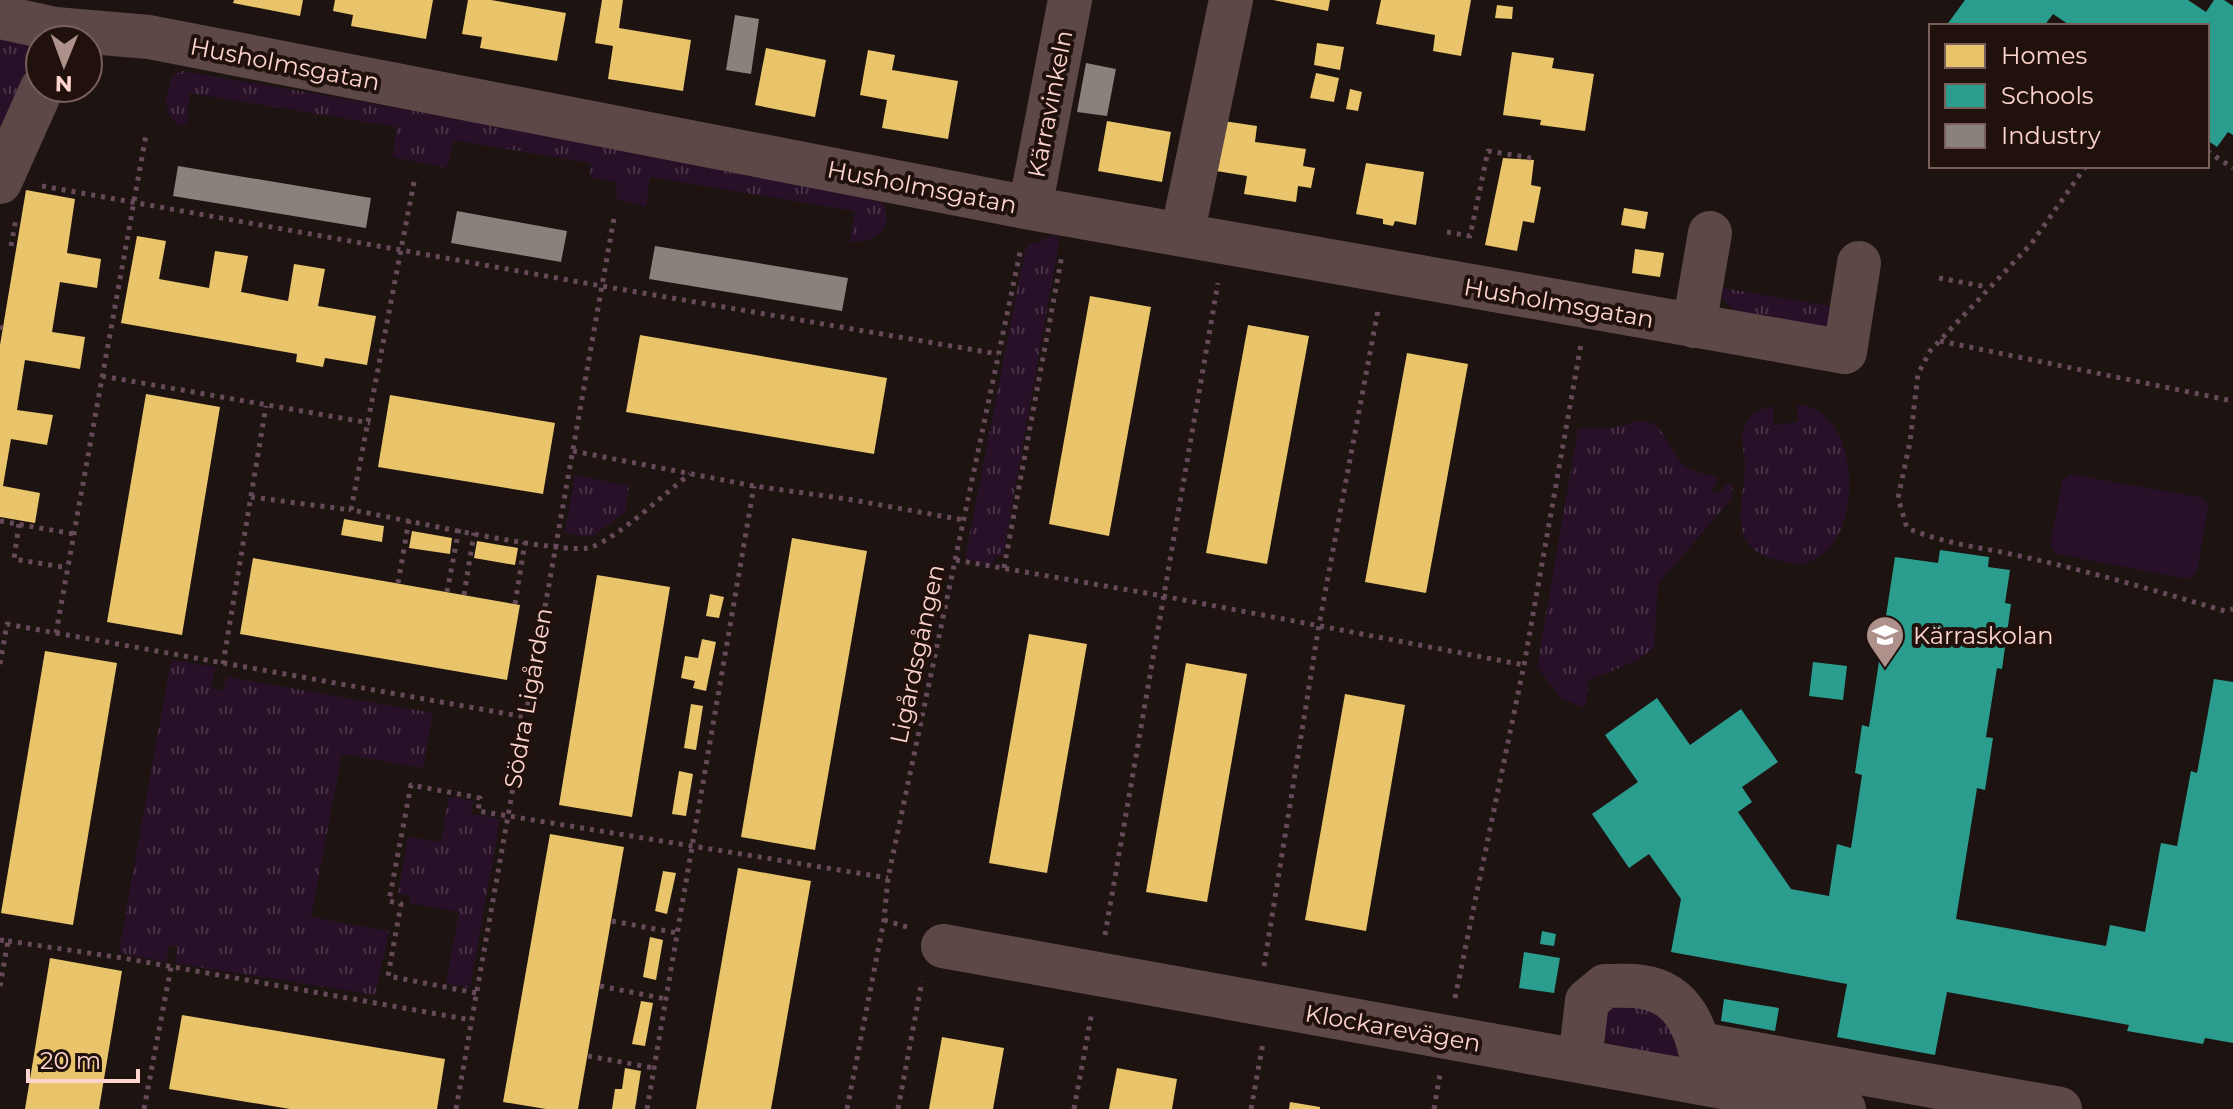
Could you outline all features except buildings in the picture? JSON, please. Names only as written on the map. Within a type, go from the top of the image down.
[{"type":"street","name":"Kärravinkeln","points":[[1049,212],[1070,0]]},
{"type":"street","points":[[1182,235],[1231,0]]},
{"type":"street","name":"Husholmsgatan","points":[[0,17],[24,25]]},
{"type":"street","name":"Husholmsgatan","points":[[104,36],[149,37],[1049,212],[1845,352],[1859,263]]},
{"type":"street","points":[[0,181],[35,104]]},
{"type":"street","points":[[1694,326],[1710,233]]},
{"type":"street","name":"Klockarevägen","points":[[943,946],[1580,1061],[1703,1064],[1844,1109]]},
{"type":"street","points":[[1580,1061],[1587,1001],[1605,986],[1645,987],[1671,998],[1691,1019],[1703,1064],[2060,1109]]},
{"type":"path","points":[[56,633],[146,135]]},
{"type":"path","points":[[1447,232],[1470,236],[1488,151],[1531,158]]},
{"type":"path","points":[[2209,152],[2233,168]]},
{"type":"path","points":[[2085,168],[2031,244],[1930,351],[1918,374],[1910,442],[1898,498],[1907,528],[1933,539],[2121,581],[2225,611],[2233,609]]},
{"type":"path","points":[[0,181],[998,354]]},
{"type":"path","points":[[351,510],[414,182]]},
{"type":"path","name":"Ligårdsgången","points":[[847,1109],[884,920],[888,878],[998,354],[1049,212]]},
{"type":"path","points":[[1004,568],[1049,212]]},
{"type":"path","name":"Södra Ligården","points":[[456,1109],[614,218]]},
{"type":"path","points":[[1074,1109],[1226,243]]},
{"type":"path","points":[[1251,1109],[1319,625],[1385,272]]},
{"type":"path","points":[[1939,278],[1989,287]]},
{"type":"path","points":[[1446,1037],[1524,665],[1587,307]]},
{"type":"path","points":[[1939,341],[2233,401]]},
{"type":"path","points":[[102,376],[370,423]]},
{"type":"path","points":[[223,664],[266,406]]},
{"type":"path","points":[[573,451],[754,486],[964,520]]},
{"type":"path","points":[[251,497],[351,510],[554,547],[590,548],[690,474]]},
{"type":"path","points":[[647,1109],[754,486]]},
{"type":"path","points":[[398,583],[409,520]]},
{"type":"path","points":[[0,521],[74,534]]},
{"type":"path","points":[[19,524],[14,559],[68,568]]},
{"type":"path","points":[[447,592],[459,529]]},
{"type":"path","points":[[464,595],[475,532]]},
{"type":"path","points":[[515,604],[525,542]]},
{"type":"path","points":[[956,560],[1524,665]]},
{"type":"path","points":[[0,664],[7,624],[525,717]]},
{"type":"path","points":[[476,993],[388,976],[401,904],[389,901],[411,785],[480,798],[478,811],[508,817],[888,878]]},
{"type":"path","points":[[612,921],[677,933]]},
{"type":"path","points":[[0,940],[471,1020]]},
{"type":"path","points":[[0,986],[8,941]]},
{"type":"path","points":[[898,1109],[921,983],[943,946]]},
{"type":"path","points":[[144,1109],[171,967]]},
{"type":"path","points":[[600,986],[666,999]]},
{"type":"path","points":[[588,1056],[654,1068]]},
{"type":"green space","points":[[0,38],[24,43],[26,104],[0,167]]},
{"type":"green space","points":[[182,71],[585,140],[882,202],[887,220],[885,227],[875,237],[850,242],[855,211],[650,177],[646,207],[617,199],[616,182],[590,177],[591,163],[454,140],[447,168],[393,157],[396,127],[190,93],[186,125],[178,125],[169,114],[166,102],[174,75]]},
{"type":"green space","points":[[1056,235],[1059,242],[1003,556],[995,556],[993,565],[965,559],[1025,250],[1029,245]]},
{"type":"green space","points":[[1722,288],[1841,308],[1835,329],[1735,312],[1723,299]]},
{"type":"green space","points":[[1797,405],[1819,412],[1835,429],[1845,453],[1849,481],[1847,509],[1838,535],[1823,554],[1801,564],[1771,558],[1756,551],[1742,531],[1741,518],[1745,463],[1742,437],[1746,422],[1760,410],[1771,406],[1773,425],[1798,422]]},
{"type":"green space","points":[[1638,421],[1658,427],[1686,467],[1718,476],[1712,492],[1719,493],[1727,484],[1733,484],[1731,499],[1658,584],[1654,648],[1636,661],[1589,680],[1585,708],[1561,698],[1537,667],[1578,429],[1617,427]]},
{"type":"green space","points":[[2070,474],[2204,498],[2208,506],[2197,572],[2188,579],[2057,554],[2050,547],[2062,480]]},
{"type":"green space","points":[[575,475],[629,486],[625,513],[591,537],[565,533]]},
{"type":"green space","points":[[171,660],[215,667],[212,688],[223,691],[227,677],[433,713],[423,768],[342,754],[311,917],[389,931],[375,995],[175,963],[178,947],[169,945],[166,962],[121,953],[119,950]]},
{"type":"green space","points":[[449,796],[473,801],[471,814],[500,819],[470,988],[446,984],[459,912],[409,903],[410,896],[398,893],[408,837],[441,842]]},
{"type":"green space","points":[[1644,1006],[1670,1022],[1680,1061],[1613,1053],[1602,1033],[1609,1008]]},
{"type":"place","name":"Kärraskolan","points":[[1885,669]]}]
